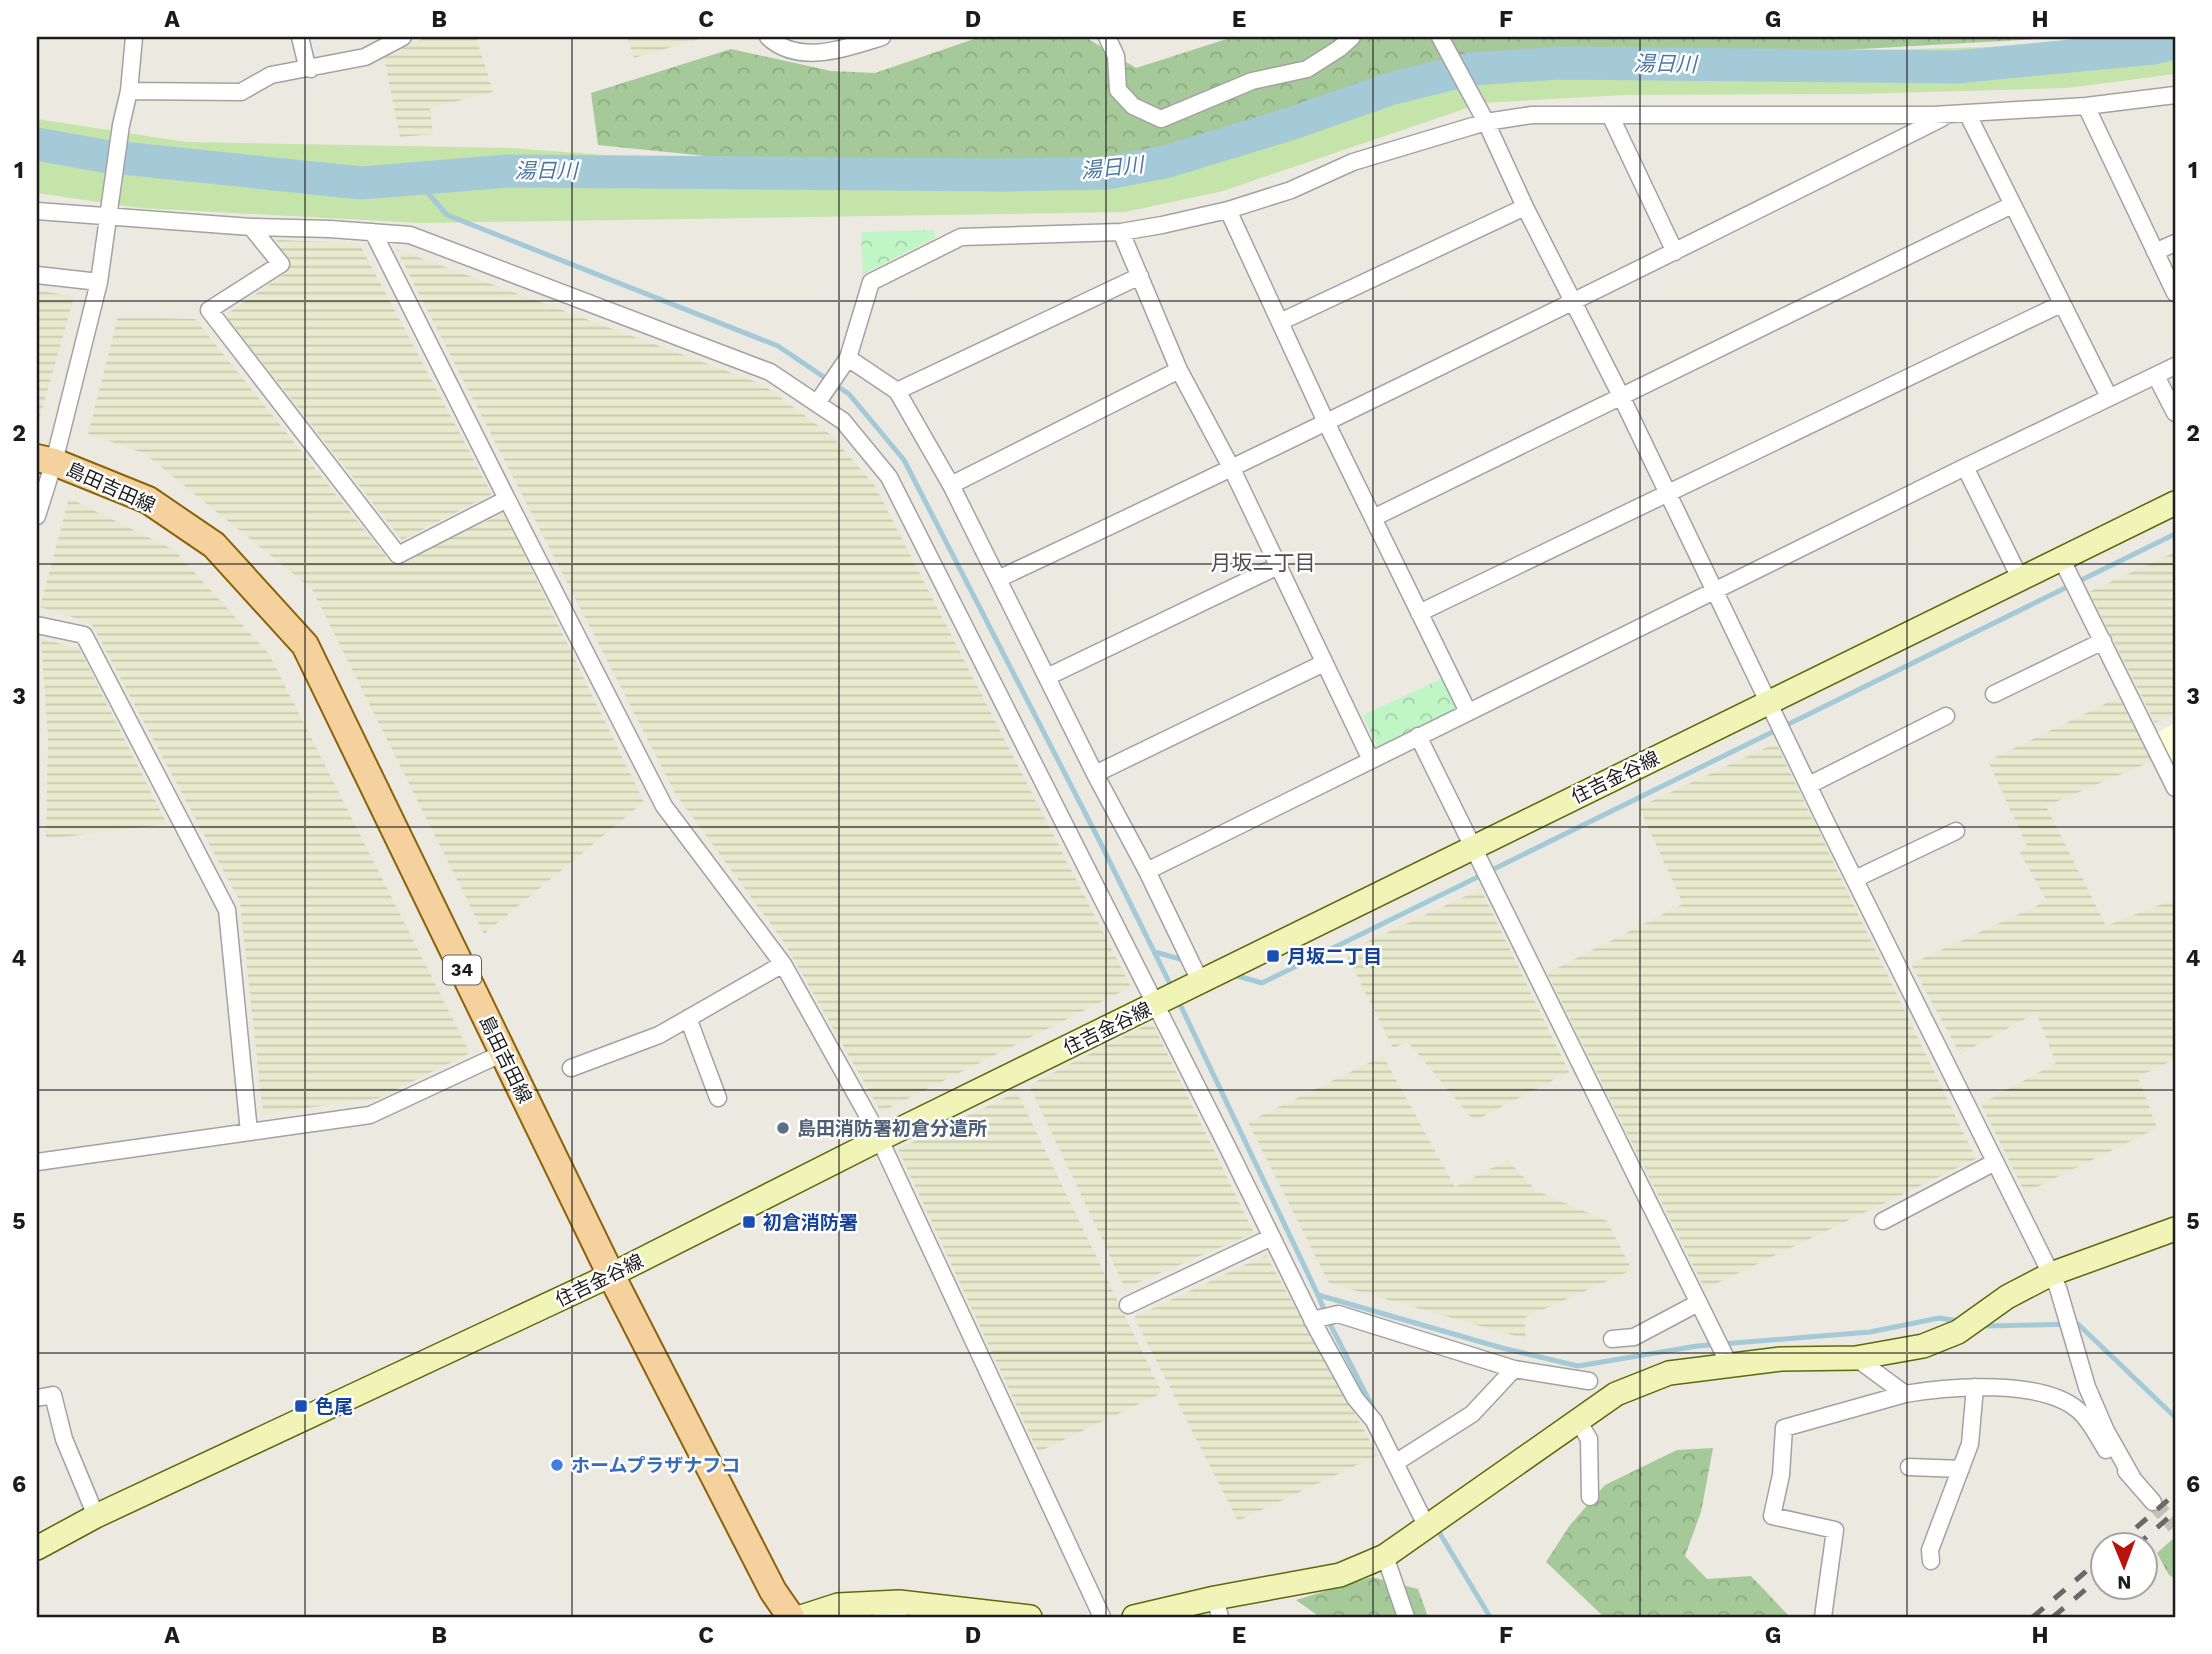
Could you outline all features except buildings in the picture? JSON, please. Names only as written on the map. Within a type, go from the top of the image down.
[{"type":"main road","name":"島田吉田線","points":[[45,460],[148,500],[214,545],[305,645],[611,1275],[772,1591],[791,1617]]},
{"type":"main road","name":"住吉金谷線","points":[[37,1548],[96,1516],[611,1275],[1158,1003],[1194,976],[1237,964],[1476,854],[1772,710],[2020,578],[2066,566],[2175,503]]},
{"type":"main road","points":[[1134,1617],[1217,1607],[1340,1575],[1385,1556],[1616,1394],[1669,1373],[1727,1360],[1856,1358],[1923,1346],[1958,1332],[2007,1297],[2051,1274],[2175,1229]]},
{"type":"main road","points":[[801,1617],[838,1605],[898,1602],[1030,1617]]},
{"type":"street","points":[[37,516],[45,460],[99,282],[134,37]]},
{"type":"street","points":[[300,37],[306,62],[312,69]]},
{"type":"street","points":[[128,91],[241,92],[271,75],[365,57],[403,37]]},
{"type":"street","points":[[768,37],[794,52],[822,52],[882,37]]},
{"type":"street","points":[[1107,37],[1116,56],[1118,90],[1133,106],[1161,119],[1252,81],[1307,69],[1352,37]]},
{"type":"street","points":[[1442,39],[1486,122],[1572,303],[1621,396],[1772,710],[2051,1274],[2087,1387],[2106,1431],[2132,1477]]},
{"type":"street","points":[[817,403],[848,358],[871,282],[961,237],[1121,232],[1162,225],[1228,210],[1292,190],[1353,162],[1486,122],[1532,115],[1950,114],[2086,106],[2175,95]]},
{"type":"street","points":[[2086,106],[2175,293]]},
{"type":"street","points":[[1968,113],[2060,304],[2109,397]]},
{"type":"street","points":[[998,579],[1232,469],[1572,303],[1950,114]]},
{"type":"street","points":[[1610,115],[1675,252]]},
{"type":"street","points":[[1373,518],[2012,205]]},
{"type":"street","points":[[1280,322],[1525,207]]},
{"type":"street","points":[[1228,210],[1326,422],[1468,712]]},
{"type":"street","points":[[37,211],[109,212],[251,227],[410,235],[770,372],[843,421],[889,477],[1158,1003],[1313,1320],[1355,1398],[1374,1421],[1395,1462],[1433,1523]]},
{"type":"street","points":[[251,227],[281,264],[209,310],[398,555],[507,499]]},
{"type":"street","points":[[373,232],[664,807],[783,964],[880,1139],[1102,1617]]},
{"type":"street","points":[[1121,232],[1179,370],[1232,469],[1371,760]]},
{"type":"street","points":[[2155,253],[2175,243]]},
{"type":"street","points":[[37,275],[99,282]]},
{"type":"street","points":[[897,391],[1140,276]]},
{"type":"street","points":[[1419,613],[2060,304]]},
{"type":"street","points":[[848,358],[897,391],[951,485],[1095,774],[1147,871],[1194,976]]},
{"type":"street","points":[[1147,871],[2175,366]]},
{"type":"street","points":[[951,485],[1179,370]]},
{"type":"street","points":[[2156,376],[2175,412]]},
{"type":"street","points":[[1965,467],[2020,578]]},
{"type":"street","points":[[1047,677],[1278,566]]},
{"type":"street","points":[[2066,566],[2175,788]]},
{"type":"street","points":[[37,625],[85,635],[227,910],[249,1132]]},
{"type":"street","points":[[1994,694],[2103,641]]},
{"type":"street","points":[[1095,774],[1324,663]]},
{"type":"street","points":[[1809,785],[1946,716]]},
{"type":"street","points":[[1418,736],[1727,1360]]},
{"type":"street","points":[[1855,879],[1956,831]]},
{"type":"street","points":[[571,1068],[659,1035],[783,964]]},
{"type":"street","points":[[688,1018],[718,1098]]},
{"type":"street","points":[[37,1162],[370,1115],[503,1053]]},
{"type":"street","points":[[1883,1221],[1995,1161]]},
{"type":"street","points":[[1128,1305],[1272,1237]]},
{"type":"street","points":[[1612,1339],[1634,1338],[1698,1303]]},
{"type":"street","points":[[1313,1320],[1338,1314],[1514,1369],[1589,1381]]},
{"type":"street","points":[[1856,1358],[1905,1394]]},
{"type":"street","points":[[1395,1462],[1472,1414],[1514,1369]]},
{"type":"street","points":[[1931,1561],[1930,1550],[1970,1444],[1975,1387]]},
{"type":"street","points":[[1823,1617],[1835,1530],[1772,1516],[1781,1475],[1784,1428],[1905,1394],[1944,1388],[1975,1387],[2036,1392],[2061,1398],[2080,1412],[2109,1455],[2153,1502]]},
{"type":"street","points":[[37,1398],[53,1395],[64,1439],[96,1516]]},
{"type":"street","points":[[1578,1421],[1589,1439],[1590,1497]]},
{"type":"street","points":[[1909,1467],[1961,1469]]},
{"type":"street","points":[[1385,1556],[1406,1617]]},
{"type":"street","points":[[881,1617],[899,1614],[898,1602]]},
{"type":"shaded area","points":[[426,37],[476,37],[493,92],[430,108],[433,134],[400,137],[384,57]]},
{"type":"shaded area","points":[[627,37],[706,37],[634,58]]},
{"type":"shaded area","points":[[277,240],[359,243],[492,494],[402,540],[225,315],[290,270]]},
{"type":"shaded area","points":[[396,249],[762,384],[831,435],[875,486],[1131,987],[881,1112],[783,941],[675,793]]},
{"type":"shaded area","points":[[37,290],[74,297],[39,420],[37,419]]},
{"type":"shaded area","points":[[118,317],[195,319],[392,564],[504,513],[644,802],[484,934],[312,589],[144,453],[88,434]]},
{"type":"shaded area","points":[[69,498],[174,550],[269,654],[470,1053],[379,1098],[263,1114],[240,902],[91,623],[40,607]]},
{"type":"shaded area","points":[[2175,552],[2175,713],[2155,723],[2089,592]]},
{"type":"shaded area","points":[[41,639],[79,648],[167,824],[46,839],[48,736]]},
{"type":"shaded area","points":[[2119,697],[2152,761],[2046,806],[2106,926],[2175,899],[2175,1059],[2138,1077],[2157,1128],[2025,1193],[1981,1104],[2056,1063],[2036,1013],[1960,1054],[1911,964],[2047,901],[2020,853],[2027,846],[1988,761]]},
{"type":"shaded area","points":[[2175,723],[2175,773],[2156,733]]},
{"type":"shaded area","points":[[1776,743],[1976,1159],[1705,1289],[1547,973],[1683,904],[1639,807]]},
{"type":"shaded area","points":[[1481,889],[1569,1072],[1474,1121],[1408,1042],[1393,1048],[1345,952]]},
{"type":"shaded area","points":[[1152,1022],[1254,1233],[1125,1288],[1029,1085]]},
{"type":"shaded area","points":[[1383,1056],[1455,1187],[1507,1160],[1537,1191],[1607,1221],[1632,1270],[1524,1318],[1526,1339],[1329,1283],[1248,1122]]},
{"type":"shaded area","points":[[1017,1092],[1162,1393],[1038,1452],[898,1149]]},
{"type":"shaded area","points":[[1266,1255],[1378,1455],[1238,1521],[1134,1317]]},
{"type":"green space","points":[[980,37],[1085,37],[1136,68],[1233,37],[2074,37],[1807,52],[1540,53],[1408,68],[1269,121],[1155,150],[1071,164],[735,159],[598,145],[591,93],[731,49],[831,71],[875,73]]},
{"type":"green space","points":[[2090,37],[2175,37],[2175,74],[2067,88],[1855,94],[1623,95],[1482,103],[1223,191],[1125,212],[420,223],[140,208],[37,193],[37,119],[186,142],[510,148],[686,161],[951,163],[1337,95],[1421,66],[1563,53],[1807,52],[2027,46]]},
{"type":"green space","points":[[934,230],[935,238],[863,274],[861,232]]},
{"type":"green space","points":[[1446,677],[1461,710],[1378,748],[1363,715]]},
{"type":"green space","points":[[1713,1448],[1701,1512],[1685,1556],[1707,1579],[1751,1576],[1790,1617],[1604,1617],[1546,1562],[1570,1525],[1605,1485],[1677,1450]]},
{"type":"green space","points":[[2175,1537],[2175,1579],[2169,1575],[2160,1558],[2160,1550]]},
{"type":"green space","points":[[1372,1577],[1418,1589],[1428,1617],[1320,1617],[1296,1600]]},
{"type":"waterway","name":"湯日川","points":[[37,144],[103,156],[361,183],[508,171],[1004,175],[1107,173],[1165,162],[1293,123],[1390,89],[1471,69],[1561,63],[1956,67],[2154,48],[2175,43]]},
{"type":"waterway","points":[[405,179],[427,192],[447,215],[778,346],[849,394],[904,460],[1172,988]]},
{"type":"waterway","points":[[1234,975],[1262,983],[2175,534]]},
{"type":"waterway","points":[[1155,952],[1187,961]]},
{"type":"waterway","points":[[1178,1000],[1318,1295],[1502,1348],[1578,1366],[1697,1346],[1870,1332],[1939,1318],[1959,1321]]},
{"type":"waterway","points":[[1318,1295],[1374,1410]]},
{"type":"waterway","points":[[1982,1326],[2078,1324],[2175,1417]]},
{"type":"waterway","points":[[1436,1527],[1490,1617]]},
{"type":"tunnel","points":[[2153,1502],[2175,1526]]},
{"type":"railway","points":[[2131,1532],[2175,1494]]},
{"type":"railway","points":[[2152,1532],[2175,1512]]},
{"type":"railway","points":[[2033,1617],[2090,1568]]},
{"type":"railway","points":[[2053,1617],[2090,1586]]},
{"type":"place","name":"月坂二丁目","points":[[1273,956]]},
{"type":"place","name":"島田消防署初倉分遣所","points":[[783,1128]]},
{"type":"place","name":"初倉消防署","points":[[749,1222]]},
{"type":"place","name":"色尾","points":[[301,1406]]},
{"type":"place","name":"ホームプラザナフコ","points":[[557,1465]]},
{"type":"district","name":"月坂二丁目","points":[[1263,563]]}]
